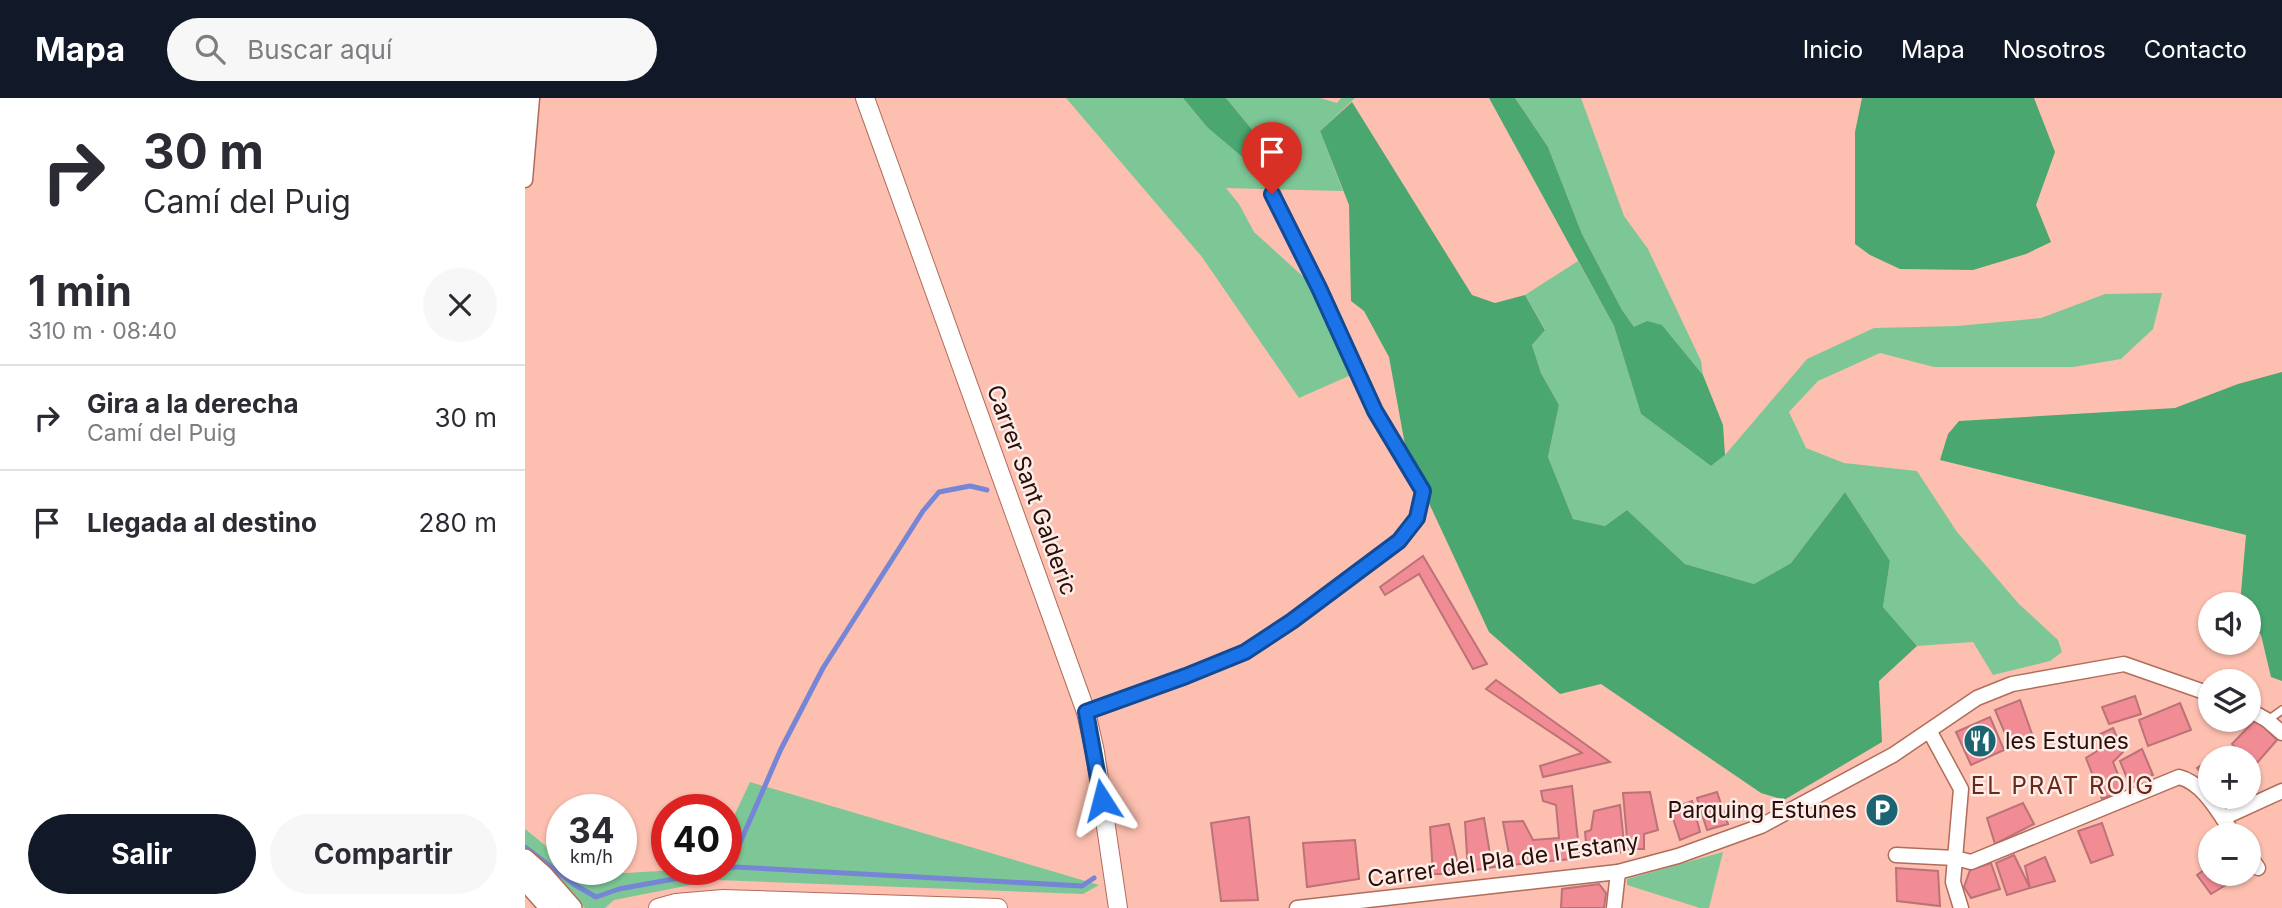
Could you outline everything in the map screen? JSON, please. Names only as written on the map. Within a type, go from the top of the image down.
[{"type":"main road","points":[[525,859],[572,908]]},
{"type":"main road","points":[[528,883],[550,908]]},
{"type":"street","points":[[525,180],[532,98]]},
{"type":"street","name":"Carrer Sant Galderic","points":[[865,98],[1086,712],[1095,752],[1118,908]]},
{"type":"street","points":[[1086,712],[1245,652],[1292,621],[1399,541],[1417,518],[1423,491],[1375,411],[1319,288],[1272,194]]},
{"type":"street","name":"Carrer del Pla de l'Estany","points":[[1297,908],[1369,904],[1618,872],[1678,856],[1761,826],[1845,782],[1930,732],[1977,698],[2012,684],[2124,664],[2198,690]]},
{"type":"street","points":[[2261,717],[2282,733]]},
{"type":"street","points":[[1930,732],[1961,789],[1953,882],[1961,908]]},
{"type":"street","points":[[1896,855],[1955,858],[1971,862],[2179,777],[2189,779],[2226,823]]},
{"type":"street","points":[[2223,818],[2282,792]]},
{"type":"street","points":[[1614,908],[1618,872]]},
{"type":"street","points":[[528,883],[561,908]]},
{"type":"street","points":[[658,908],[676,903],[695,905],[748,899],[998,908]]},
{"type":"lane","points":[[2267,720],[2282,710]]},
{"type":"green space","points":[[1066,98],[1183,98],[1207,127],[1290,176],[1226,98],[1320,98],[1337,103],[1341,98],[1355,98],[1320,131],[1343,191],[1226,188],[1239,204],[1254,232],[1308,281],[1351,375],[1299,398],[1202,257]]},
{"type":"green space","points":[[1183,98],[1226,98],[1291,177],[1258,170],[1207,127]]},
{"type":"green space","points":[[1489,98],[1515,98],[1548,147],[1582,234],[1622,310],[1634,327],[1647,321],[1662,325],[1703,375],[1723,425],[1725,455],[1711,466],[1641,414],[1614,326]]},
{"type":"green space","points":[[1515,98],[1581,98],[1624,216],[1648,249],[1701,361],[1703,375],[1662,325],[1634,327],[1622,310],[1582,234],[1548,147]]},
{"type":"green space","points":[[1862,98],[2034,98],[2055,152],[2036,205],[2051,242],[2026,254],[1973,270],[1900,269],[1870,255],[1855,244],[1855,132]]},
{"type":"green space","points":[[1352,102],[1472,295],[1495,303],[1525,295],[1545,330],[1532,345],[1541,373],[1559,405],[1548,457],[1573,519],[1605,526],[1627,510],[1685,564],[1754,584],[1791,563],[1845,492],[1890,561],[1883,607],[1917,646],[1879,681],[1882,742],[1784,800],[1761,793],[1601,684],[1560,694],[1489,632],[1407,456],[1389,357],[1364,311],[1351,301],[1349,205],[1320,131]]},
{"type":"green space","points":[[1578,261],[1614,326],[1641,414],[1711,466],[1725,455],[1807,359],[1874,328],[1957,326],[2041,318],[2105,294],[2162,293],[2153,329],[2121,359],[2073,367],[1934,367],[1880,353],[1818,381],[1789,412],[1806,448],[1844,463],[1917,471],[1957,532],[2019,604],[2058,640],[2062,652],[2050,661],[1993,675],[1973,642],[1917,646],[1883,607],[1890,561],[1845,492],[1791,563],[1754,584],[1685,564],[1627,510],[1605,526],[1573,519],[1548,457],[1559,405],[1541,373],[1532,345],[1545,329],[1525,295]]},
{"type":"green space","points":[[2282,372],[2282,681],[2271,677],[2261,635],[2261,592],[2241,592],[2246,535],[1940,460],[1948,434],[1959,421],[2175,408],[2238,384]]},
{"type":"green space","points":[[750,782],[1099,885],[1083,894],[742,881],[742,799]]},
{"type":"green space","points":[[525,829],[546,846],[546,873],[525,857]]},
{"type":"green space","points":[[1723,852],[1709,908],[1700,908],[1627,885],[1627,879]]},
{"type":"green space","points":[[637,872],[651,872],[651,885],[690,885],[614,900],[605,908],[585,908],[560,885],[637,885]]},
{"type":"building","points":[[1423,556],[1487,664],[1473,669],[1419,574],[1385,595],[1380,587]]},
{"type":"building","points":[[1496,680],[1610,762],[1543,777],[1540,766],[1582,753],[1486,689]]},
{"type":"building","points":[[2135,696],[2141,714],[2109,724],[2102,707]]},
{"type":"building","points":[[2020,700],[2032,734],[2010,745],[1995,710]]},
{"type":"building","points":[[2180,703],[2191,730],[2148,746],[2139,720]]},
{"type":"building","name":"les Estunes","points":[[1990,717],[2004,750],[1971,765],[1956,732]]},
{"type":"building","points":[[2261,724],[2277,740],[2261,758],[2261,746],[2232,744],[2244,732],[2261,732]]},
{"type":"building","points":[[2113,728],[2123,752],[2113,762],[2124,790],[2102,799],[2086,758],[2102,748],[2096,736]]},
{"type":"building","points":[[2142,749],[2153,775],[2129,783],[2120,761]]},
{"type":"building","points":[[1572,786],[1580,858],[1511,865],[1503,822],[1523,821],[1533,840],[1559,838],[1556,805],[1543,801],[1541,791]]},
{"type":"building","points":[[1650,792],[1658,830],[1644,834],[1644,849],[1628,849],[1623,793]]},
{"type":"building","points":[[1717,792],[1728,824],[1707,830],[1697,798]]},
{"type":"building","points":[[1692,801],[1700,832],[1680,840],[1670,809]]},
{"type":"building","points":[[2023,803],[2034,824],[1995,844],[1987,818]]},
{"type":"building","points":[[1620,805],[1625,852],[1587,854],[1585,832],[1591,830],[1594,811]]},
{"type":"building","points":[[1249,817],[1258,900],[1221,901],[1211,823]]},
{"type":"building","points":[[1484,818],[1490,854],[1501,855],[1501,866],[1468,871],[1465,822]]},
{"type":"building","points":[[2102,823],[2113,855],[2091,863],[2078,831]]},
{"type":"building","points":[[1449,824],[1460,874],[1433,874],[1430,827]]},
{"type":"building","points":[[1355,840],[1359,879],[1307,887],[1303,843]]},
{"type":"building","points":[[2014,855],[2030,888],[2007,895],[1996,863]]},
{"type":"building","points":[[2045,857],[2055,881],[2030,888],[2025,866]]},
{"type":"building","points":[[1991,863],[2000,889],[1971,898],[1964,887],[1970,870]]},
{"type":"building","points":[[1896,868],[1938,871],[1940,906],[1897,901]]},
{"type":"building","points":[[1599,884],[1606,893],[1604,908],[1561,908],[1562,889]]},
{"type":"building","points":[[2205,886],[2224,886],[2211,894]]},
{"type":"waterway","points":[[742,838],[781,749],[823,668],[923,511],[939,492],[970,486],[987,490]]},
{"type":"waterway","points":[[525,847],[575,885],[596,897],[619,889],[651,883]]},
{"type":"waterway","points":[[742,867],[1082,886],[1094,878]]},
{"type":"place","name":"les Estunes","points":[[1980,741]]},
{"type":"place","name":"Parquing Estunes","points":[[1882,810]]},
{"type":"district","name":"EL PRAT ROIG","points":[[2063,786]]},
{"type":"route","points":[[1102,800],[1086,712],[1245,652],[1292,621],[1399,541],[1417,518],[1423,491],[1375,411],[1319,288],[1272,194]]}]
